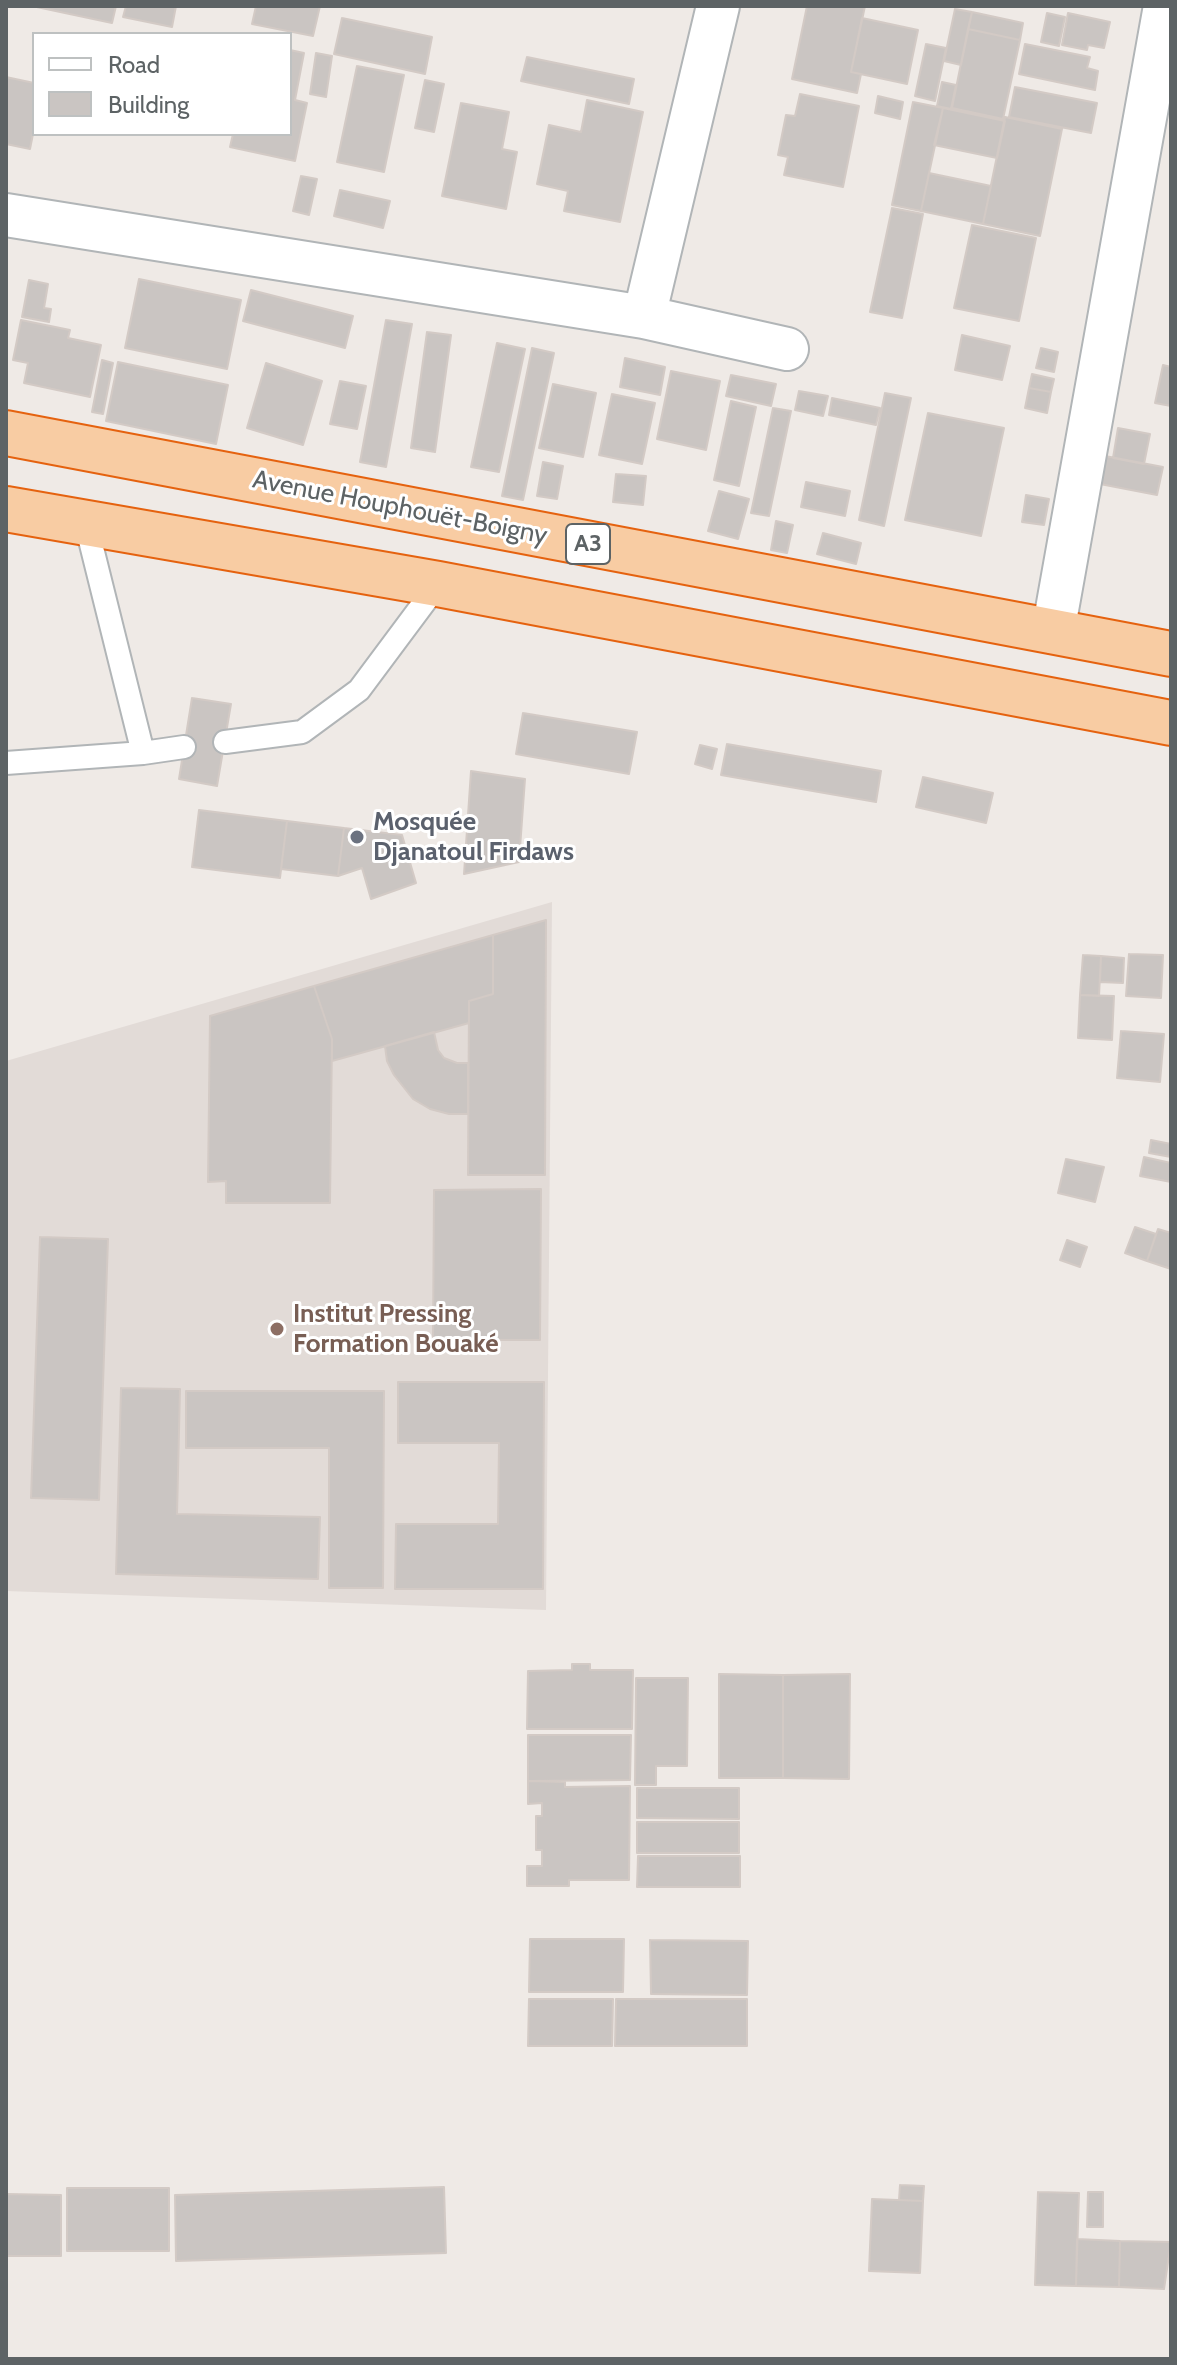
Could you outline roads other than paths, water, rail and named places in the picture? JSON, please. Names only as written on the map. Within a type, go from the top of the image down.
[{"type":"highway","name":"Avenue Houphouët-Boigny","points":[[6,433],[1171,654]]},
{"type":"highway","points":[[6,509],[438,584],[1164,726]]},
{"type":"street","points":[[644,317],[718,6]]},
{"type":"street","points":[[1053,632],[1165,6]]},
{"type":"street","points":[[6,215],[644,317],[787,349]]},
{"type":"lane","points":[[86,524],[143,753]]},
{"type":"lane","points":[[225,742],[302,732],[314,724],[359,690],[438,584]]},
{"type":"lane","points":[[6,763],[184,747]]},
{"type":"place","name":"Mosquée Djanatoul Firdaws","points":[[357,837]]},
{"type":"place","name":"Institut Pressing Formation Bouaké","points":[[277,1329]]}]
